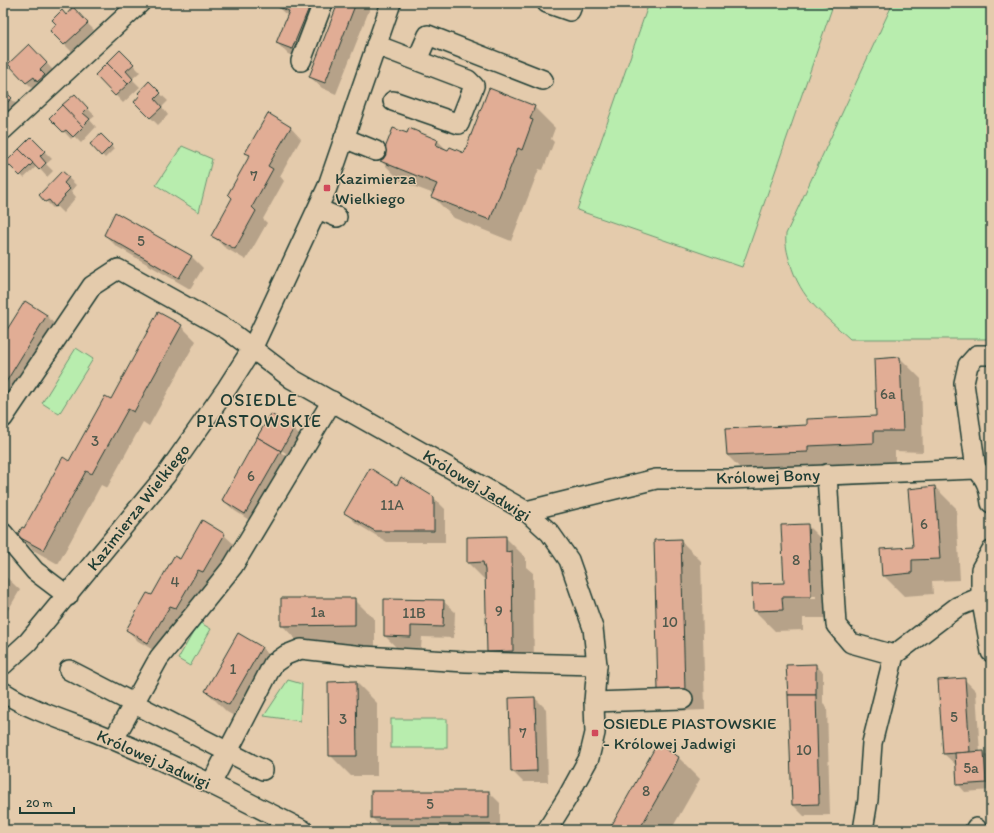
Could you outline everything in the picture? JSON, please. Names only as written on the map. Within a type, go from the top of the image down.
[{"type":"street","points":[[3,130],[140,3]]},
{"type":"street","points":[[301,61],[323,3]]},
{"type":"street","name":"Kazimierza Wielkiego","points":[[3,665],[28,642],[68,596],[166,475],[225,392],[252,350],[327,188],[390,3]]},
{"type":"street","points":[[547,3],[570,11],[573,3]]},
{"type":"street","points":[[417,60],[428,35],[543,80]]},
{"type":"street","points":[[376,45],[468,80],[474,86],[458,124],[393,102]]},
{"type":"street","points":[[344,138],[376,151]]},
{"type":"street","points":[[318,209],[337,217]]},
{"type":"street","name":"Królowej Jadwigi","points":[[3,418],[92,286],[118,269],[228,330],[252,350],[292,379],[526,511],[550,533],[569,560],[593,628],[597,665],[594,702],[595,732],[589,758],[547,830]]},
{"type":"street","points":[[991,355],[977,355],[968,365],[964,383],[976,469],[983,476],[989,488],[991,503]]},
{"type":"street","points":[[114,739],[159,658],[233,566],[332,401]]},
{"type":"street","name":"Królowej Bony","points":[[526,511],[656,479],[729,479],[976,469]]},
{"type":"street","points":[[827,474],[836,625],[851,643],[894,655]]},
{"type":"street","points":[[3,533],[35,571],[68,596]]},
{"type":"street","points":[[991,551],[981,568],[986,597],[991,652]]},
{"type":"street","points":[[863,830],[868,800],[872,743],[894,655],[957,607],[986,597]]},
{"type":"street","points":[[210,784],[273,664],[286,655],[301,650],[363,656],[466,662],[597,665]]},
{"type":"street","points":[[69,670],[263,770]]},
{"type":"street","name":"Królowej Jadwigi","points":[[3,692],[19,702],[114,739],[304,830]]},
{"type":"street","points":[[594,702],[682,699]]},
{"type":"green space","points":[[649,3],[817,3],[832,8],[742,267],[577,210]]},
{"type":"green space","points":[[893,3],[991,3],[991,339],[850,339],[806,296],[795,275],[789,258],[786,245],[786,234]]},
{"type":"green space","points":[[182,146],[212,159],[199,212],[156,185]]},
{"type":"green space","points":[[76,348],[93,359],[59,414],[42,403]]},
{"type":"green space","points":[[199,622],[211,629],[190,666],[178,659]]},
{"type":"green space","points":[[288,680],[302,684],[300,721],[264,716]]},
{"type":"green space","points":[[391,719],[447,719],[447,748],[391,748]]},
{"type":"building","points":[[275,3],[311,3],[292,49],[276,43],[289,11],[274,5]]},
{"type":"building","points":[[338,3],[356,3],[325,83],[309,77]]},
{"type":"building","points":[[73,7],[88,23],[64,45],[50,31],[56,24],[52,20],[62,10],[66,15]]},
{"type":"building","points":[[29,44],[47,63],[40,70],[45,75],[37,82],[34,77],[26,83],[8,64]]},
{"type":"building","points":[[120,50],[134,64],[126,71],[133,79],[128,84],[107,63]]},
{"type":"building","points":[[107,63],[128,84],[115,96],[95,75]]},
{"type":"building","points":[[149,81],[161,93],[155,99],[162,107],[150,118],[134,102],[140,95],[138,93]]},
{"type":"building","points":[[489,88],[535,106],[530,119],[533,120],[522,150],[518,148],[490,220],[431,197],[437,184],[380,161],[393,128],[407,133],[409,128],[438,140],[436,145],[448,150],[450,147],[464,153]]},
{"type":"building","points":[[3,89],[12,98],[3,107]]},
{"type":"building","points":[[75,94],[88,108],[83,113],[90,119],[82,127],[62,105]]},
{"type":"building","points":[[62,105],[83,127],[73,137],[66,130],[63,132],[49,118]]},
{"type":"building","points":[[268,113],[291,127],[268,166],[273,169],[252,207],[256,211],[235,249],[211,236],[232,198],[228,194],[250,155],[245,153]]},
{"type":"building","points":[[101,134],[112,145],[101,156],[90,144]]},
{"type":"building","points":[[31,137],[45,151],[40,156],[46,163],[39,170],[19,149]]},
{"type":"building","points":[[19,149],[33,163],[20,176],[6,162]]},
{"type":"building","points":[[62,171],[69,177],[64,183],[70,189],[55,207],[49,200],[45,202],[39,195]]},
{"type":"building","points":[[115,212],[192,256],[179,278],[104,235]]},
{"type":"building","points":[[25,301],[47,315],[3,387],[3,336]]},
{"type":"building","points":[[158,312],[182,325],[134,412],[128,409],[92,474],[86,471],[43,550],[17,536],[22,527],[24,528],[63,457],[69,461],[105,396],[111,399]]},
{"type":"building","points":[[900,357],[903,431],[874,431],[874,443],[808,446],[808,452],[727,455],[725,429],[807,425],[807,419],[876,416],[874,359]]},
{"type":"building","points":[[271,414],[294,428],[281,451],[257,437]]},
{"type":"building","points":[[257,437],[281,451],[245,514],[222,500]]},
{"type":"building","points":[[370,468],[397,485],[401,477],[434,497],[434,531],[375,531],[344,513]]},
{"type":"building","points":[[935,486],[940,559],[912,560],[912,573],[882,576],[880,549],[913,547],[908,489]]},
{"type":"building","points":[[202,520],[225,534],[203,572],[198,570],[176,608],[170,606],[148,643],[126,630],[147,593],[152,595],[174,556],[180,559]]},
{"type":"building","points":[[808,524],[811,597],[782,597],[783,610],[753,611],[752,584],[784,583],[781,525]]},
{"type":"building","points":[[506,536],[506,552],[512,551],[513,651],[487,652],[485,570],[483,562],[467,563],[467,537]]},
{"type":"building","points":[[681,539],[685,690],[658,690],[654,540]]},
{"type":"building","points":[[281,598],[355,598],[355,625],[281,626]]},
{"type":"building","points":[[384,599],[444,600],[443,627],[411,626],[411,637],[384,636]]},
{"type":"building","points":[[238,633],[262,647],[229,705],[205,691]]},
{"type":"building","points":[[816,664],[816,695],[788,695],[786,665]]},
{"type":"building","points":[[965,678],[970,752],[943,754],[938,680]]},
{"type":"building","points":[[356,681],[357,756],[329,756],[328,682]]},
{"type":"building","points":[[788,695],[816,695],[819,804],[792,805]]},
{"type":"building","points":[[535,697],[537,771],[511,772],[509,698]]},
{"type":"building","points":[[657,744],[679,757],[672,772],[639,830],[609,830]]},
{"type":"building","points":[[984,751],[986,783],[957,785],[955,753]]},
{"type":"building","points":[[371,791],[489,791],[489,818],[371,818]]},
{"type":"place","name":"Kazimierza Wielkiego","points":[[327,188]]},
{"type":"place","name":"OSIEDLE PIASTOWSKIE - Królowej Jadwigi","points":[[595,733]]},
{"type":"district","name":"OSIEDLE PIASTOWSKIE","points":[[259,410]]}]
